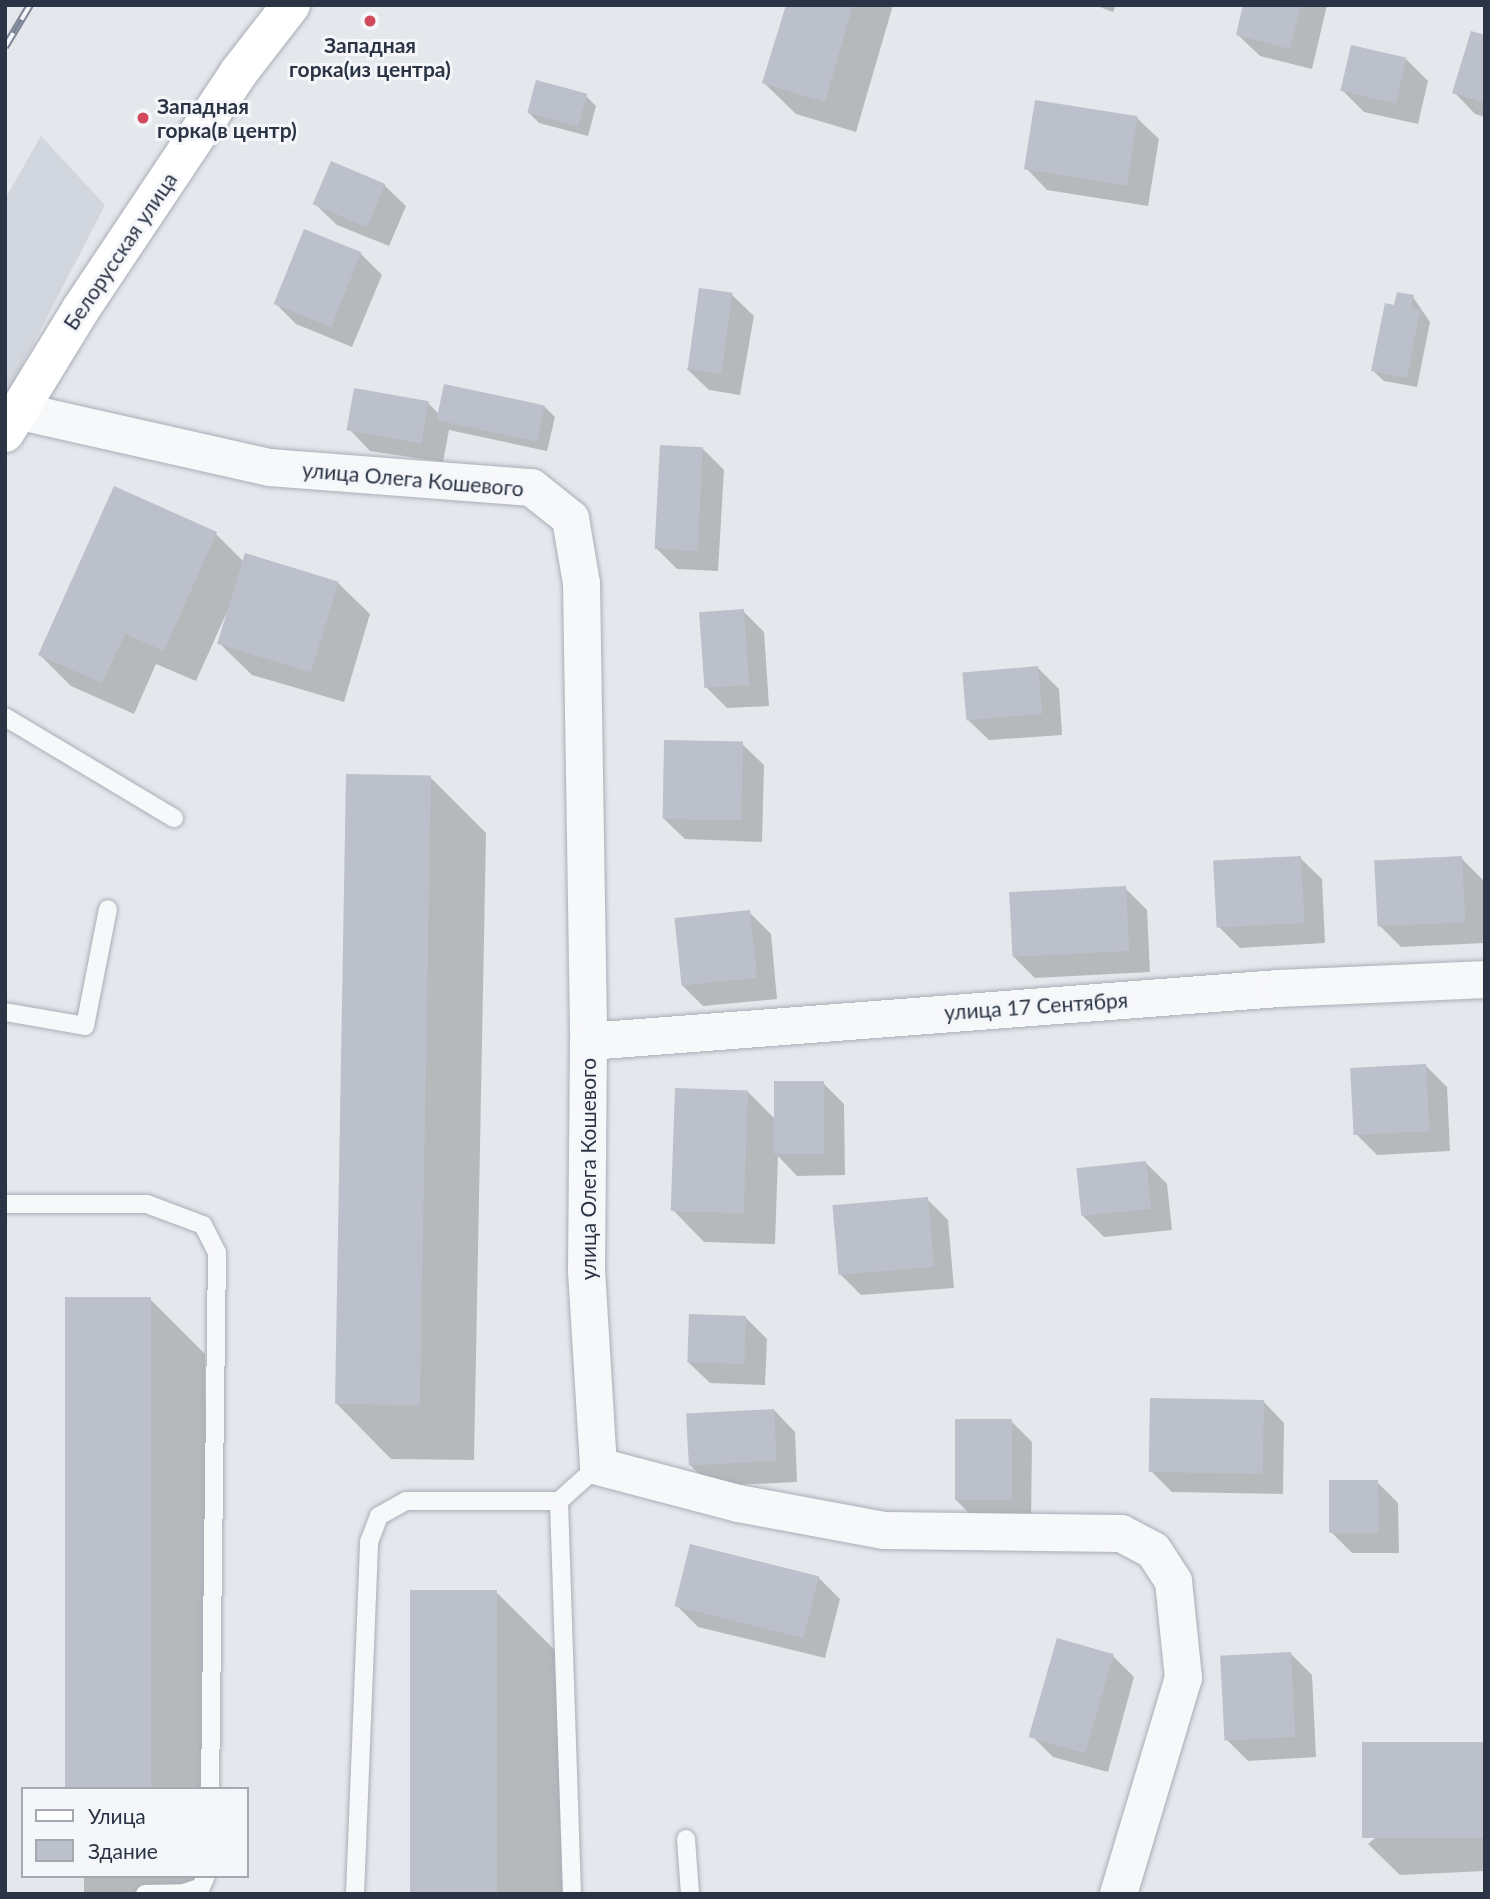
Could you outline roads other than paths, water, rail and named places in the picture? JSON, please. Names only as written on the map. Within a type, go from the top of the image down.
[{"type":"main road","name":"Белорусская улица","points":[[10,422],[239,72],[291,5]]},
{"type":"street","name":"улица Олега Кошевого","points":[[10,422],[269,467],[531,487],[570,518],[581,583],[588,1041],[586,1270],[598,1466]]},
{"type":"street","name":"улица 17 Сентября","points":[[588,1041],[1279,988],[1485,979]]},
{"type":"street","points":[[598,1466],[738,1503],[884,1530],[1121,1533],[1153,1550],[1173,1581],[1183,1677],[1118,1894]]},
{"type":"lane","points":[[5,717],[174,818]]},
{"type":"lane","points":[[5,1013],[85,1026],[108,909]]},
{"type":"lane","points":[[5,1204],[147,1205],[203,1225],[217,1253],[210,1787]]},
{"type":"lane","points":[[355,1894],[369,1542],[379,1516],[406,1501],[559,1501],[598,1466]]},
{"type":"lane","points":[[559,1501],[572,1894]]},
{"type":"lane","points":[[686,1839],[690,1894]]},
{"type":"lane","points":[[145,1894],[184,1893],[201,1887],[205,1878]]},
{"type":"railway","points":[[5,47],[30,5]]},
{"type":"place","name":"Западная горка(из центра)","points":[[370,21]]},
{"type":"place","name":"Западная горка(в центр)","points":[[143,118]]}]
